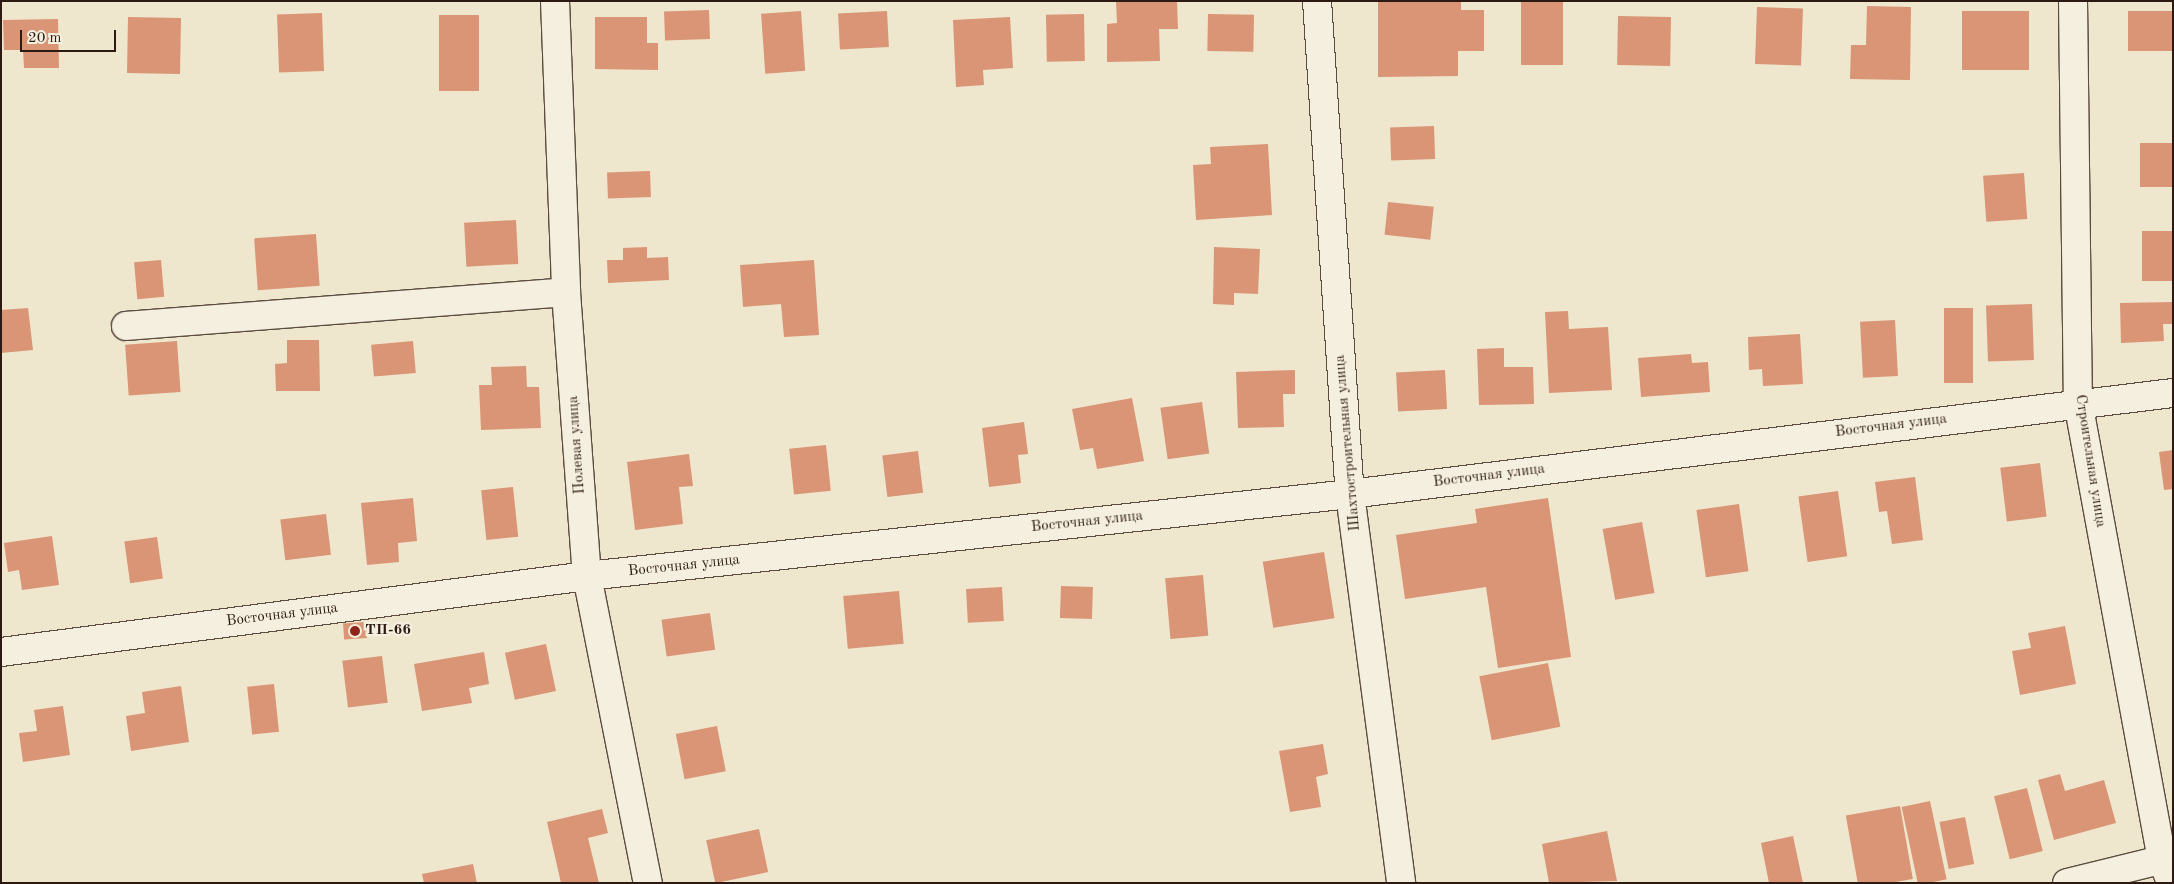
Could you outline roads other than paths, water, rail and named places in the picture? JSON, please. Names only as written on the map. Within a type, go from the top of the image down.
[{"type":"street","name":"Полевая улица","points":[[555,1],[566,292],[587,576],[648,883]]},
{"type":"street","name":"Шахтостроительная улица","points":[[1317,1],[1350,494],[1401,883]]},
{"type":"street","name":"Строительная улица","points":[[2073,1],[2078,402],[2168,866]]},
{"type":"street","points":[[126,326],[566,292]]},
{"type":"street","name":"Восточная улица","points":[[1,652],[587,576],[1350,494],[2078,402],[2173,393]]},
{"type":"street","points":[[2067,883],[2168,866]]},
{"type":"place","name":"ТП-66","points":[[355,631]]}]
